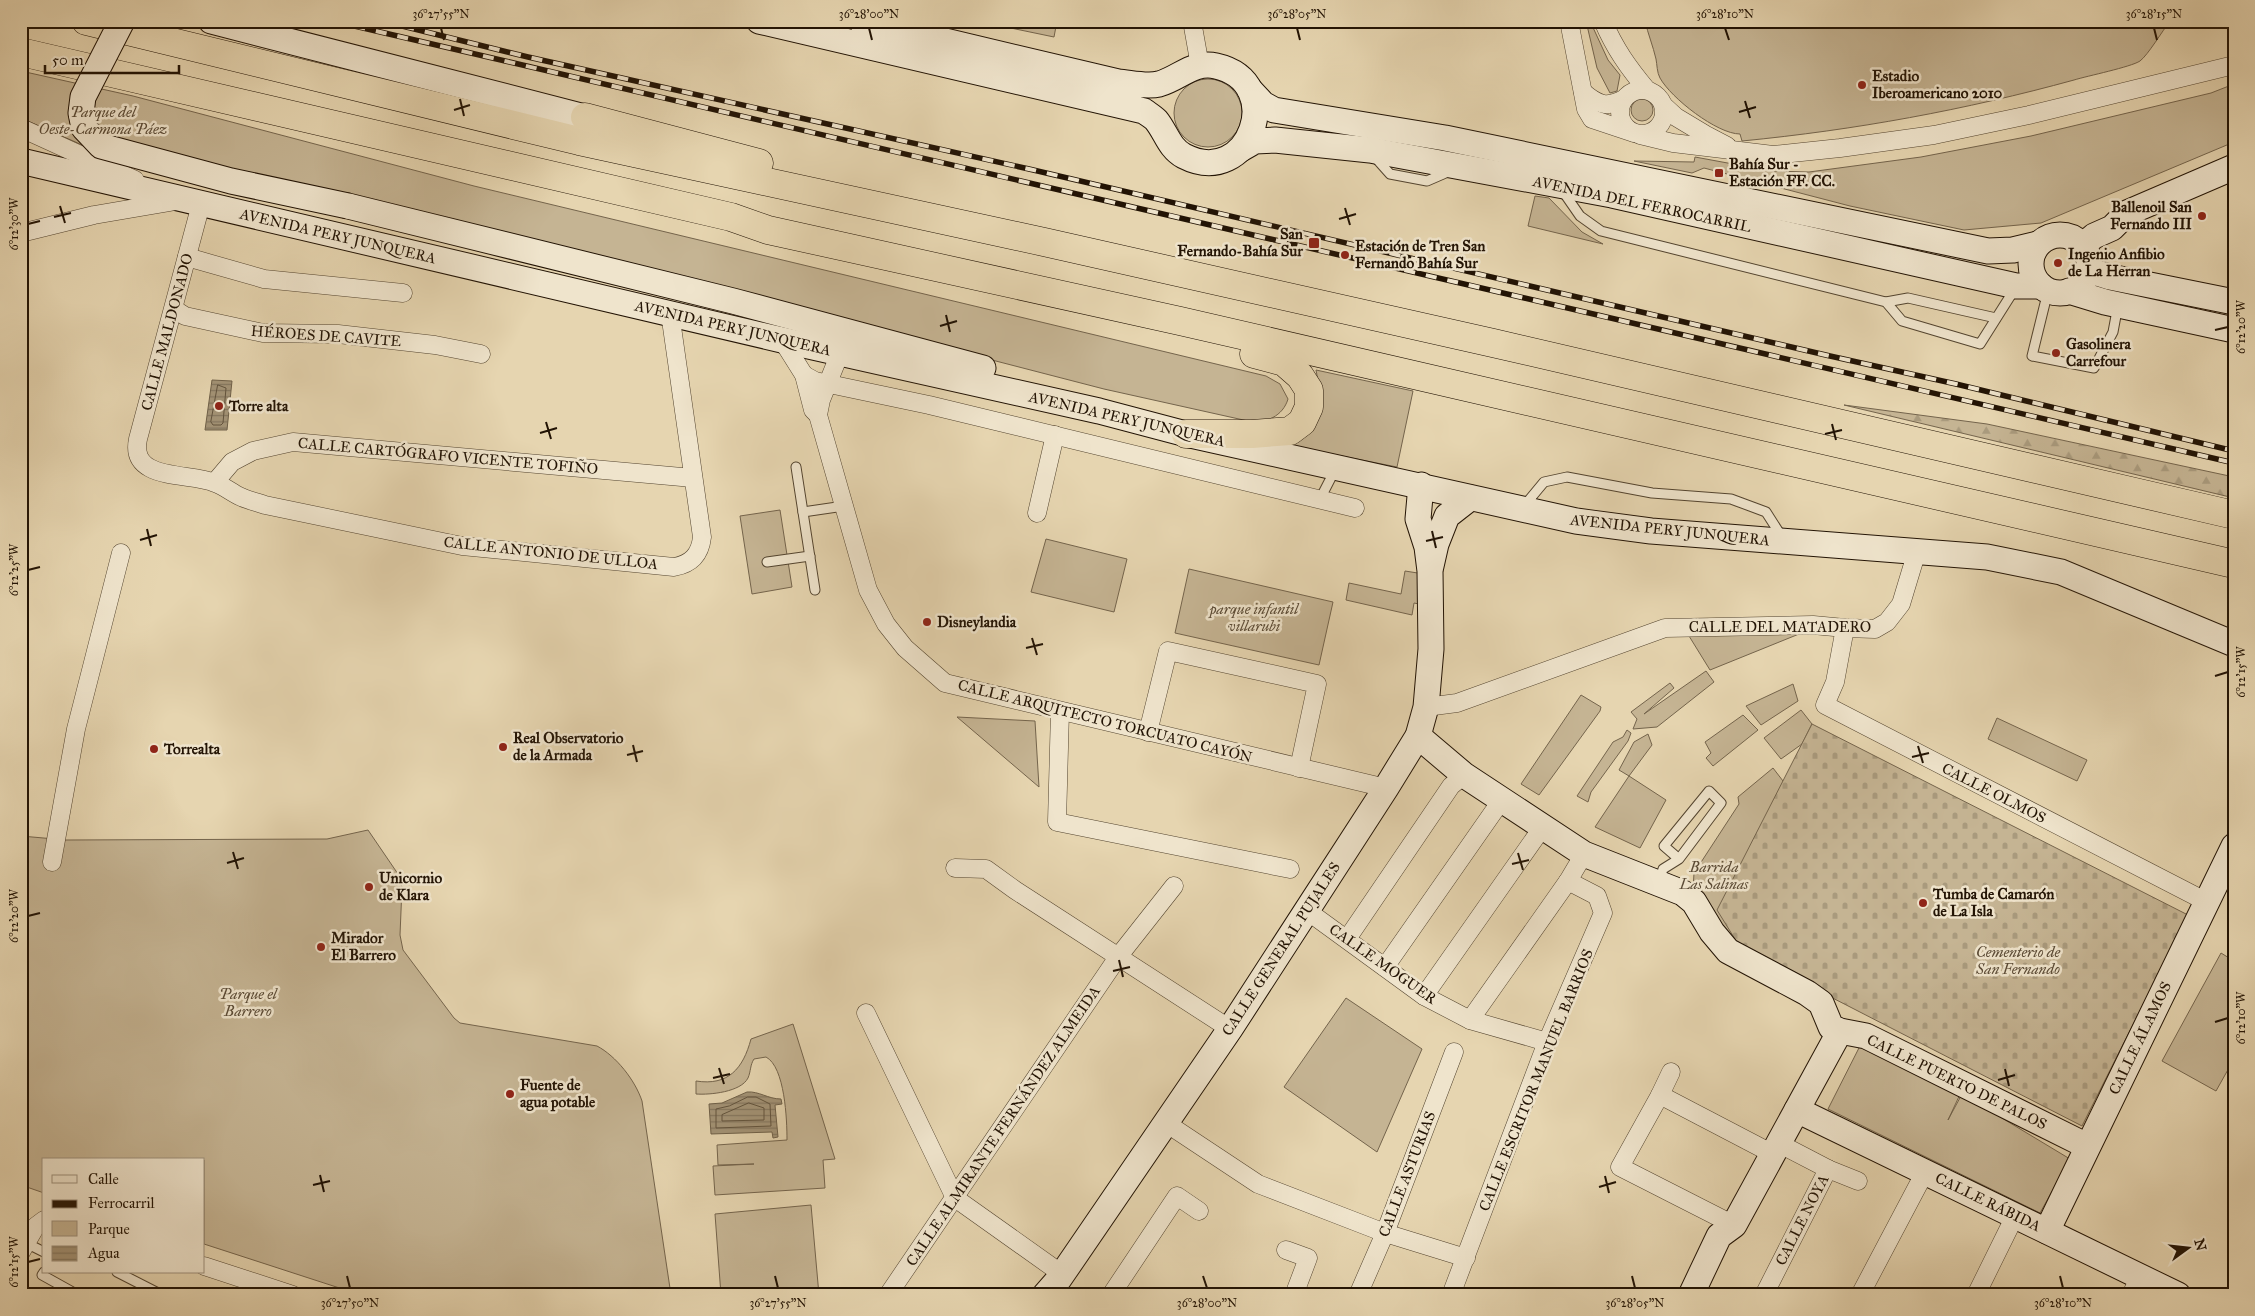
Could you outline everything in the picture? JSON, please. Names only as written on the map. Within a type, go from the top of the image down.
[{"type":"highway","points":[[86,21],[579,141],[1044,242],[1483,341],[2234,515]]},
{"type":"highway","points":[[21,52],[712,213],[768,230],[1180,321],[2234,564]]},
{"type":"highway","points":[[585,117],[839,184],[882,208]]},
{"type":"highway","points":[[1180,321],[1220,345],[1284,362],[1300,376],[1309,390],[1309,407],[1302,422],[1290,431],[1252,434],[1186,434]]},
{"type":"street","points":[[122,21],[82,97],[80,113],[84,128],[101,146],[231,181],[348,206],[733,301],[1060,387],[1099,411]]},
{"type":"street","points":[[211,21],[585,117]]},
{"type":"street","points":[[758,21],[1144,111],[1156,120],[1170,145],[1182,155],[1197,161],[1213,162],[1228,158],[1241,149],[1254,126],[1255,104],[1250,90],[1241,79],[1229,70],[1215,66],[1200,66],[1187,70],[1159,84],[1144,85],[1118,82],[860,21]]},
{"type":"street","points":[[1192,21],[1200,66]]},
{"type":"street","points":[[1569,21],[1586,109],[1592,119],[1672,143],[1773,155],[1934,135],[2146,88],[2234,65]]},
{"type":"street","points":[[1603,21],[1628,69],[1647,90],[1658,96],[1664,106],[1684,122],[1732,149]]},
{"type":"street","points":[[1162,131],[1159,116],[1161,101],[1167,87],[1175,77]]},
{"type":"street","name":"AVENIDA DEL FERROCARRIL","points":[[1250,90],[1263,104],[1274,110],[1445,138],[1988,251],[2013,250],[2038,244]]},
{"type":"street","points":[[1583,92],[1600,104],[1612,105],[1635,91],[1647,90]]},
{"type":"street","points":[[1624,99],[1620,111],[1621,118],[1624,124],[1637,134],[1654,131],[1660,126],[1664,120],[1664,106]]},
{"type":"street","points":[[21,128],[191,202]]},
{"type":"street","name":"AVENIDA DEL FERROCARRIL","points":[[1241,149],[1255,141],[1275,140],[1370,150],[1460,166],[1560,186],[2016,286],[2053,290],[2234,330]]},
{"type":"street","name":"AVENIDA PERY JUNQUERA","points":[[21,161],[782,340],[1099,411],[1186,434],[1576,521],[1642,530],[1785,542],[1917,550],[1987,557],[2061,572],[2234,644]]},
{"type":"street","points":[[2127,213],[2106,213],[2063,235],[2046,239],[2038,244],[2031,261],[2032,270],[2053,290],[2084,279],[2088,241],[2112,228],[2127,213],[2234,167]]},
{"type":"street","points":[[21,233],[94,215],[191,202]]},
{"type":"street","name":"CALLE MALDONADO","points":[[140,460],[136,446],[187,257],[191,202]]},
{"type":"street","points":[[2063,235],[2072,238],[2086,260],[2110,277],[2234,302]]},
{"type":"street","points":[[187,257],[264,279],[403,293]]},
{"type":"street","name":"HÉROES DE CAVITE","points":[[174,309],[185,316],[263,333],[338,334],[435,345],[481,354]]},
{"type":"street","name":"CALLE ANTONIO DE ULLOA","points":[[140,460],[151,470],[215,482],[241,498],[265,505],[462,546],[674,567],[683,566],[691,561],[701,546],[702,537],[670,313]]},
{"type":"street","name":"CALLE ARQUITECTO TORCUATO CAYÓN","points":[[782,340],[804,375],[813,410],[818,415],[868,590],[886,624],[905,648],[945,682],[1386,788]]},
{"type":"street","points":[[818,415],[821,400],[840,352]]},
{"type":"street","points":[[804,375],[815,381],[1055,435],[1355,508]]},
{"type":"street","points":[[1037,513],[1055,435]]},
{"type":"street","name":"CALLE CARTÓGRAFO VICENTE TOFIÑO","points":[[215,482],[232,462],[253,451],[293,442],[693,478]]},
{"type":"street","points":[[1376,476],[1405,501],[1418,520],[1426,547],[1430,571]]},
{"type":"street","points":[[1418,520],[1429,488]]},
{"type":"street","points":[[1429,488],[1436,544]]},
{"type":"street","points":[[1430,571],[1436,544],[1447,516],[1470,498]]},
{"type":"street","name":"CALLE DEL MATADERO","points":[[1426,707],[1458,703],[1665,628],[1813,625],[1875,628],[1887,622],[1901,604],[1917,550]]},
{"type":"street","points":[[52,862],[76,729],[122,554]]},
{"type":"street","name":"CALLE GENERAL PUJALES","points":[[1055,1286],[1230,1029],[1418,736],[1426,707],[1430,649],[1430,571]]},
{"type":"street","name":"CALLE OLMOS","points":[[1845,628],[1835,682],[1825,704],[2207,902]]},
{"type":"street","points":[[1148,732],[1168,651],[1317,684],[1298,768]]},
{"type":"street","points":[[1060,711],[1057,822],[1290,869]]},
{"type":"street","points":[[1418,736],[1464,775],[1584,854],[1683,893],[1694,902],[1712,932],[1728,951],[1807,993],[1821,1004],[1832,1027],[1840,1031],[1734,1225],[1718,1236],[1693,1294]]},
{"type":"street","points":[[1347,939],[1451,786],[1464,775]]},
{"type":"street","points":[[1385,967],[1501,800]]},
{"type":"street","points":[[1424,996],[1542,828]]},
{"type":"street","name":"CALLE ÁLAMOS","points":[[2047,1231],[2234,846]]},
{"type":"street","points":[[1470,1020],[1568,881],[1584,854]]},
{"type":"street","points":[[955,868],[986,868],[1015,890],[1230,1029]]},
{"type":"street","name":"CALLE ESCRITOR MANUEL BARRIOS","points":[[1451,1295],[1547,1042],[1603,913],[1597,896],[1568,881]]},
{"type":"street","name":"CALLE ALMIRANTE FERNÁNDEZ ALMEIDA","points":[[888,1295],[1118,957],[1174,886]]},
{"type":"street","name":"CALLE MOGUER","points":[[1306,910],[1424,996],[1470,1020],[1547,1042]]},
{"type":"street","points":[[866,1013],[955,1198],[1055,1286]]},
{"type":"street","name":"CALLE PUERTO DE PALOS","points":[[1840,1031],[1866,1036],[2087,1146]]},
{"type":"street","name":"CALLE ASTURIAS","points":[[1358,1295],[1385,1233],[1454,1052]]},
{"type":"street","points":[[1671,1072],[1620,1167],[1734,1225]]},
{"type":"street","name":"CALLE NOYA","points":[[1660,1095],[1776,1149],[1828,1169],[1764,1295]]},
{"type":"street","name":"CALLE RÁBIDA","points":[[1797,1110],[2047,1231],[2135,1285],[2178,1295]]},
{"type":"street","points":[[1166,1123],[1258,1184],[1385,1233],[1466,1258]]},
{"type":"street","points":[[1828,1169],[1858,1181]]},
{"type":"street","points":[[1860,1295],[1924,1172]]},
{"type":"street","points":[[1111,1295],[1178,1196],[1199,1212]]},
{"type":"street","points":[[1976,1295],[2015,1216]]},
{"type":"street","points":[[24,1248],[36,1226],[42,1222]]},
{"type":"street","points":[[1286,1250],[1308,1258],[1294,1295]]},
{"type":"street","points":[[205,1266],[293,1295]]},
{"type":"lane","points":[[1560,186],[1580,216],[1601,231],[1886,302],[1908,298],[1996,318]]},
{"type":"lane","points":[[1886,302],[1902,320],[1980,344],[2016,286]]},
{"type":"lane","points":[[2053,290],[2032,356],[2094,368],[2113,332],[2118,305]]},
{"type":"lane","points":[[796,467],[815,590]]},
{"type":"lane","points":[[1320,500],[1336,468]]},
{"type":"lane","points":[[1521,509],[1544,482],[1567,477],[1652,493],[1731,499],[1766,512],[1785,542]]},
{"type":"lane","points":[[803,512],[844,506]]},
{"type":"lane","points":[[767,562],[810,556]]},
{"type":"lane","points":[[1658,882],[1662,869],[1678,859],[1721,803],[1709,791],[1664,846],[1678,859]]},
{"type":"lane","points":[[24,1248],[42,1252]]},
{"type":"lane","points":[[43,1274],[78,1295]]},
{"type":"lane","points":[[121,1274],[162,1295]]},
{"type":"green space","points":[[977,21],[1057,21],[1054,37]]},
{"type":"green space","points":[[1586,21],[1590,21],[1608,60],[1620,75],[1617,91],[1610,93],[1597,68]]},
{"type":"green space","name":"Estadio Iberoamericano 2010","points":[[1645,21],[2170,21],[2140,61],[2119,69],[1992,101],[1910,118],[1742,141],[1740,134],[1719,128],[1695,114],[1666,86],[1658,74],[1655,54]]},
{"type":"green space","name":"Parque del Oeste-Carmona Páez","points":[[21,71],[133,96],[474,186],[1266,376],[1280,384],[1288,399],[1286,405],[1273,418],[1255,422],[1248,421],[1104,389],[470,225],[89,148],[21,118]]},
{"type":"green space","points":[[1201,79],[1215,79],[1227,84],[1237,94],[1242,106],[1242,120],[1237,132],[1227,142],[1215,147],[1201,147],[1189,142],[1179,132],[1174,120],[1174,106],[1179,94],[1189,84]]},
{"type":"green space","points":[[2234,84],[2234,142],[2041,223],[1964,230],[1850,206],[1704,168],[1692,173],[1634,161],[1694,162],[1695,157],[1771,171],[1809,172],[1921,157],[2031,136],[2211,93]]},
{"type":"green space","points":[[1642,99],[1652,106],[1653,110],[1646,120],[1642,121],[1632,114],[1631,110],[1638,100]]},
{"type":"green space","points":[[1535,196],[1549,198],[1582,232],[1603,244],[1528,226]]},
{"type":"green space","points":[[1316,370],[1413,391],[1397,467],[1271,442],[1320,391]]},
{"type":"green space","points":[[1844,405],[1987,424],[2234,477],[2234,498]]},
{"type":"green space","points":[[780,510],[792,587],[752,594],[740,516]]},
{"type":"green space","points":[[1046,539],[1127,559],[1114,612],[1031,592]]},
{"type":"green space","name":"parque infantil villarubi","points":[[1189,569],[1333,602],[1319,665],[1175,633]]},
{"type":"green space","points":[[1405,571],[1424,574],[1419,604],[1414,603],[1412,615],[1346,600],[1349,583],[1401,594]]},
{"type":"green space","points":[[1804,632],[1710,670],[1689,636]]},
{"type":"green space","points":[[1706,671],[1714,682],[1657,727],[1633,729],[1637,719],[1631,712],[1670,683],[1674,688],[1644,714]]},
{"type":"green space","points":[[1793,684],[1798,701],[1761,725],[1746,706]]},
{"type":"green space","points":[[1581,695],[1601,707],[1600,711],[1539,795],[1521,784]]},
{"type":"green space","points":[[1801,710],[1812,724],[1802,744],[1781,759],[1764,738]]},
{"type":"green space","points":[[1743,715],[1758,730],[1713,766],[1706,758],[1711,753],[1705,742]]},
{"type":"green space","points":[[957,717],[1035,721],[1039,787]]},
{"type":"green space","points":[[1997,718],[2087,760],[2077,781],[1988,739]]},
{"type":"green space","name":"Cementerio de San Fernando","points":[[1812,724],[2188,915],[2082,1126],[1743,952],[1717,910]]},
{"type":"green space","points":[[1627,730],[1631,733],[1628,741],[1591,792],[1588,802],[1577,796],[1613,742],[1623,737]]},
{"type":"green space","points":[[1648,734],[1652,745],[1629,776],[1619,770],[1634,742]]},
{"type":"green space","name":"Barrida Las Salinas","points":[[1773,768],[1783,781],[1743,952],[1693,890],[1694,873],[1739,804],[1738,797]]},
{"type":"green space","points":[[1629,776],[1666,800],[1640,848],[1595,827]]},
{"type":"green space","name":"Parque el Barrero","points":[[368,830],[398,874],[402,887],[400,935],[403,950],[454,1018],[460,1023],[597,1046],[624,1069],[635,1085],[642,1101],[671,1295],[361,1295],[205,1244],[205,1158],[42,1158],[42,1192],[21,1185],[21,836],[66,840],[327,839]]},
{"type":"green space","points":[[2221,953],[2234,961],[2234,1059],[2216,1091],[2162,1061]]},
{"type":"green space","points":[[1346,998],[1422,1049],[1377,1152],[1284,1087]]},
{"type":"green space","points":[[793,1024],[835,1159],[823,1160],[825,1188],[715,1195],[713,1166],[754,1164],[718,1165],[717,1145],[787,1140],[784,1095],[777,1071],[766,1057],[754,1059],[748,1078],[744,1083],[725,1092],[696,1094],[696,1081],[717,1081],[725,1078],[739,1067],[748,1050],[751,1039]]},
{"type":"green space","points":[[1863,1040],[1962,1090],[1948,1120],[1962,1094],[2070,1159],[2040,1213],[1828,1109]]},
{"type":"green space","points":[[811,1205],[819,1295],[721,1295],[715,1214]]},
{"type":"water","name":"Torre alta","points":[[212,380],[232,381],[227,430],[205,430]]},
{"type":"water","points":[[747,1092],[781,1099],[782,1104],[775,1105],[778,1137],[773,1138],[772,1132],[711,1134],[709,1104],[722,1103]]},
{"type":"railway","points":[[333,21],[2234,463]]},
{"type":"railway","points":[[382,21],[528,57],[1029,169],[1956,384],[2234,451]]},
{"type":"place","name":"Estadio Iberoamericano 2010","points":[[1862,85]]},
{"type":"place","name":"Bahía Sur - Estación FF. CC.","points":[[1719,173]]},
{"type":"place","name":"Ballenoil San Fernando III","points":[[2202,216]]},
{"type":"place","name":"San Fernando-Bahía Sur","points":[[1314,243]]},
{"type":"place","name":"Estación de Tren San Fernando Bahía Sur","points":[[1345,255]]},
{"type":"place","name":"Ingenio Anfibio de La Herran","points":[[2058,263]]},
{"type":"place","name":"Gasolinera Carrefour","points":[[2056,353]]},
{"type":"place","name":"Torre alta","points":[[219,406]]},
{"type":"place","name":"Disneylandia","points":[[927,622]]},
{"type":"place","name":"Real Observatorio de la Armada","points":[[503,747]]},
{"type":"place","name":"Torrealta","points":[[154,749]]},
{"type":"place","name":"Unicornio de Klara","points":[[369,887]]},
{"type":"place","name":"Tumba de Camarón de La Isla","points":[[1923,903]]},
{"type":"place","name":"Mirador El Barrero","points":[[321,947]]},
{"type":"place","name":"Fuente de agua potable","points":[[510,1094]]}]
